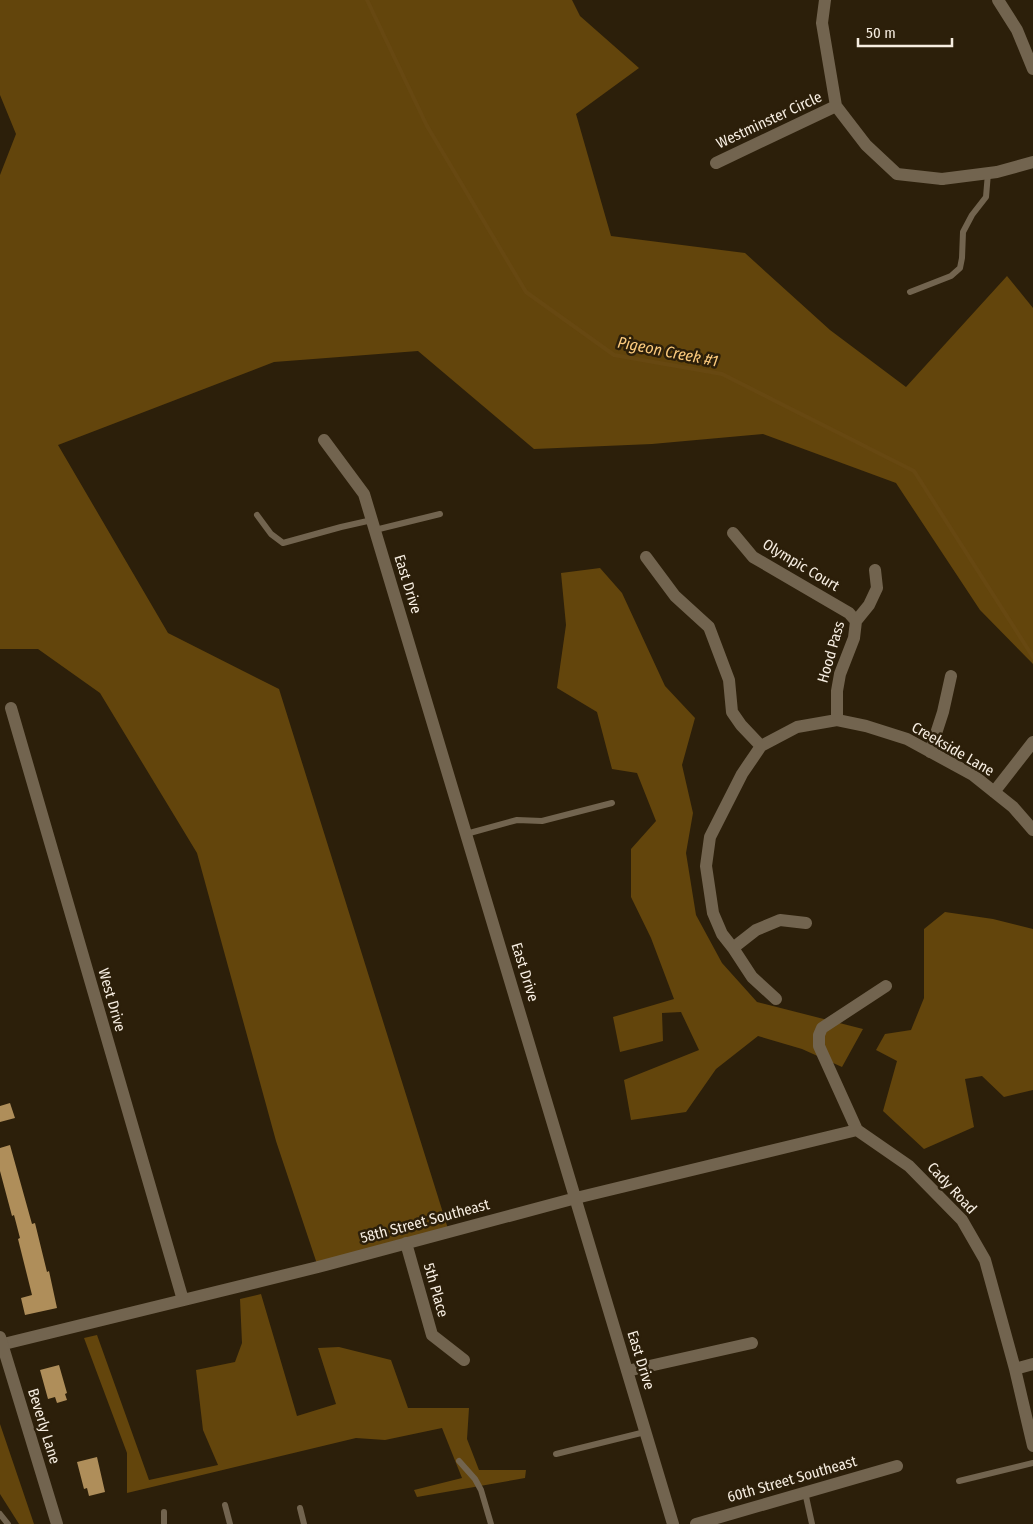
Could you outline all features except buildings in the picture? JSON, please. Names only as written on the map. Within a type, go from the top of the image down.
[{"type":"street","points":[[825,0],[822,23],[836,106],[866,145],[897,174],[942,179],[988,173],[1033,162]]},
{"type":"street","points":[[998,0],[1017,30],[1033,69]]},
{"type":"street","name":"Westminster Circle","points":[[716,163],[836,106]]},
{"type":"street","name":"East Drive","points":[[324,440],[364,494],[672,1524]]},
{"type":"street","name":"Olympic Court","points":[[733,533],[753,557],[849,613],[856,621]]},
{"type":"street","points":[[646,557],[675,596],[709,627],[729,680],[732,712],[741,725],[762,746]]},
{"type":"street","name":"Hood Pass","points":[[837,720],[837,691],[840,674],[854,638],[856,621],[870,606],[877,588],[875,570]]},
{"type":"street","points":[[930,752],[943,712],[951,676]]},
{"type":"street","name":"West Drive","points":[[10,708],[183,1300]]},
{"type":"street","name":"Creekside Lane","points":[[776,999],[752,977],[722,934],[713,913],[706,866],[710,837],[742,774],[762,746],[796,727],[837,720],[866,726],[907,739],[973,775],[1013,807],[1033,830]]},
{"type":"street","points":[[994,792],[1033,742]]},
{"type":"street","points":[[733,948],[756,930],[780,920],[806,923]]},
{"type":"street","points":[[857,1130],[819,1046],[818,1035],[822,1028],[886,986]]},
{"type":"street","name":"58th Street Southeast","points":[[1,1343],[318,1267],[576,1198],[857,1130]]},
{"type":"street","name":"Cady Road","points":[[857,1130],[909,1166],[962,1220],[985,1260],[1015,1369],[1033,1446]]},
{"type":"street","name":"5th Place","points":[[406,1243],[432,1335],[464,1360]]},
{"type":"street","name":"Beverly Lane","points":[[1,1343],[57,1524]]},
{"type":"street","points":[[627,1371],[752,1343]]},
{"type":"street","points":[[1015,1369],[1033,1364]]},
{"type":"street","name":"60th Street Southeast","points":[[696,1524],[897,1466]]},
{"type":"lane","points":[[910,292],[951,276],[960,268],[963,232],[972,215],[986,197],[988,173]]},
{"type":"lane","points":[[257,514],[271,534],[283,543],[341,527],[373,525],[440,514]]},
{"type":"lane","points":[[466,834],[518,820],[542,821],[612,803]]},
{"type":"lane","points":[[556,1454],[645,1432]]},
{"type":"lane","points":[[459,1461],[475,1479],[481,1490],[491,1524]]},
{"type":"lane","points":[[959,1481],[1033,1463]]},
{"type":"lane","points":[[804,1492],[812,1524]]},
{"type":"lane","points":[[225,1505],[230,1524]]},
{"type":"lane","points":[[300,1508],[304,1524]]},
{"type":"lane","points":[[164,1512],[164,1524]]},
{"type":"lane","points":[[0,1514],[8,1524]]},
{"type":"shaded area","points":[[0,0],[572,0],[580,16],[639,68],[576,114],[611,236],[745,253],[830,330],[906,387],[1007,276],[1033,308],[1033,664],[980,610],[896,483],[763,434],[652,444],[534,449],[418,351],[274,362],[58,445],[168,633],[279,689],[449,1232],[318,1267],[276,1141],[197,853],[100,693],[38,649],[0,649],[0,175],[16,134],[0,95]]},
{"type":"shaded area","points":[[600,568],[622,593],[665,686],[695,718],[682,765],[693,813],[686,853],[696,915],[722,963],[757,1002],[863,1029],[842,1067],[802,1049],[758,1036],[716,1069],[686,1112],[631,1120],[624,1080],[699,1050],[681,1012],[662,1013],[663,1041],[620,1052],[613,1017],[674,999],[651,938],[631,897],[631,849],[656,821],[637,773],[612,769],[597,712],[557,688],[566,625],[561,573]]},
{"type":"shaded area","points":[[945,912],[993,919],[1033,929],[1033,1090],[1004,1097],[982,1076],[965,1079],[974,1127],[924,1149],[883,1111],[897,1061],[876,1050],[885,1034],[911,1030],[924,998],[924,929]]},
{"type":"shaded area","points":[[261,1294],[297,1416],[336,1404],[318,1348],[339,1347],[391,1360],[408,1408],[469,1408],[467,1439],[479,1470],[526,1470],[525,1478],[417,1497],[414,1490],[462,1478],[442,1428],[385,1440],[356,1438],[127,1493],[127,1453],[84,1338],[97,1335],[149,1480],[218,1465],[203,1430],[196,1370],[235,1362],[242,1343],[240,1299]]},
{"type":"shaded area","points":[[0,1424],[34,1524],[19,1524],[0,1494]]},
{"type":"waterway","name":"Pigeon Creek #1","points":[[367,0],[427,126],[526,292],[614,355],[722,374],[914,471],[1033,657]]}]
